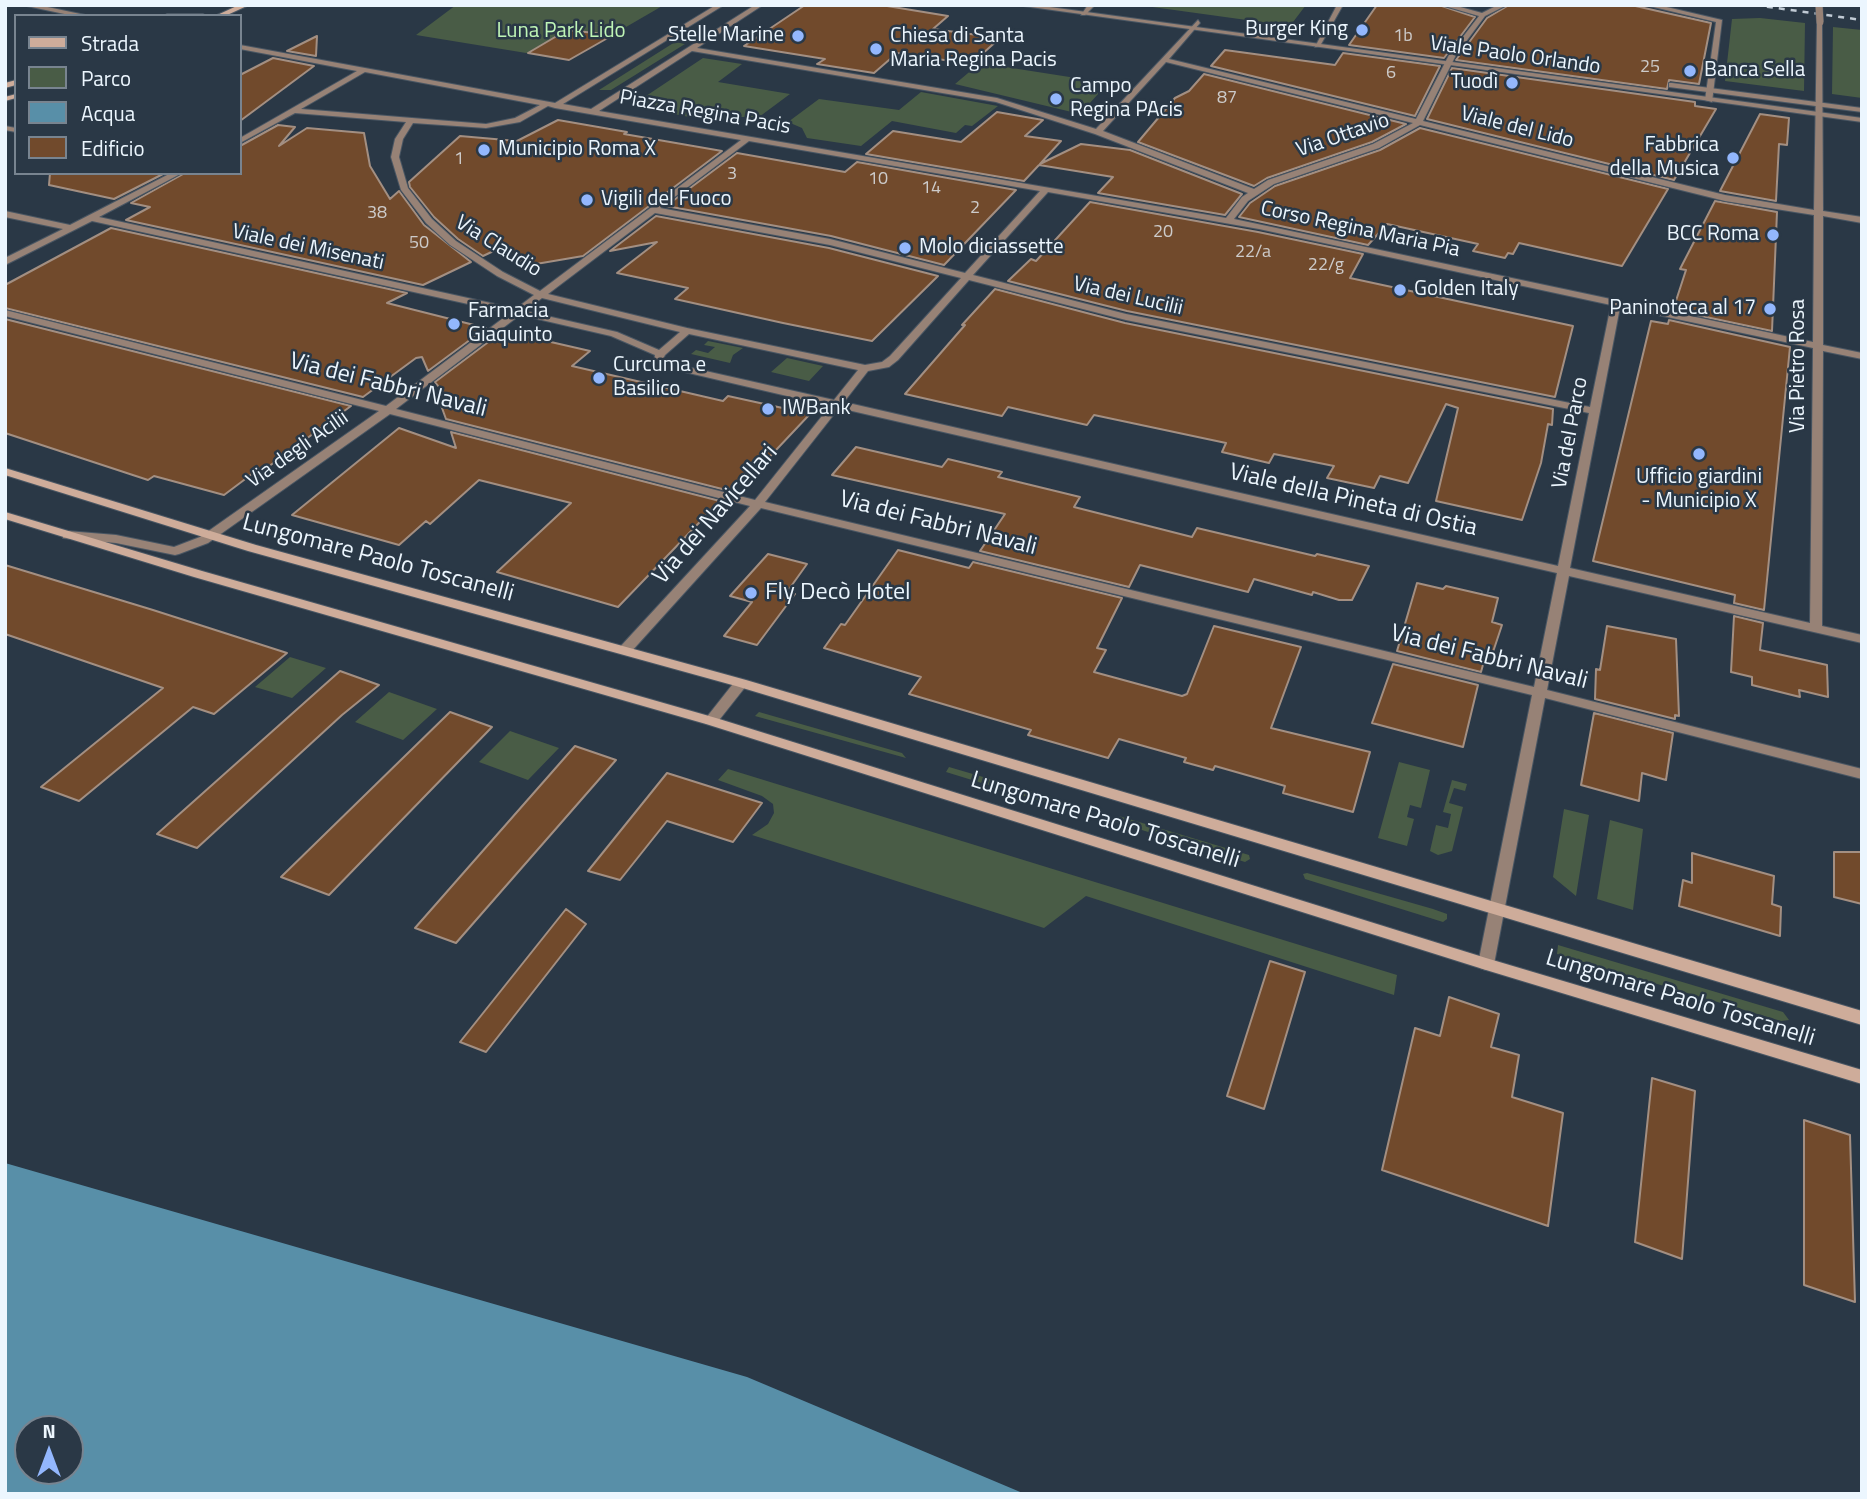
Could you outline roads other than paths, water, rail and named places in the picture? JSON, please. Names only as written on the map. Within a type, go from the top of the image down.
[{"type":"main road","points":[[223,14],[246,5]]},
{"type":"main road","name":"Lungomare Paolo Toscanelli","points":[[5,471],[88,494],[210,536],[741,683],[1495,911],[1862,1018]]},
{"type":"main road","name":"Lungomare Paolo Toscanelli","points":[[5,515],[710,720],[1486,964],[1862,1077]]},
{"type":"street","points":[[25,5],[76,14]]},
{"type":"street","points":[[297,111],[501,125],[522,119],[551,105],[721,5]]},
{"type":"street","points":[[592,112],[760,5]]},
{"type":"street","name":"Viale Paolo Orlando","points":[[1019,5],[1709,100],[1820,110],[1862,110]]},
{"type":"street","name":"Viale Paolo Orlando","points":[[1078,5],[1713,90],[1862,120]]},
{"type":"street","points":[[1317,46],[1340,5]]},
{"type":"street","points":[[1444,5],[1483,15],[1504,5]]},
{"type":"street","points":[[1648,5],[1720,21],[1713,90],[1709,100]]},
{"type":"street","name":"Via Pietro Rosa","points":[[1816,629],[1819,5]]},
{"type":"street","points":[[1083,14],[1091,6]]},
{"type":"street","name":"Via Ottavio","points":[[1229,220],[1253,192],[1294,172],[1383,144],[1419,122],[1447,64],[1483,15]]},
{"type":"street","points":[[1098,132],[1166,61],[1198,22]]},
{"type":"street","name":"Piazza Regina Pacis","points":[[242,47],[551,105],[848,156]]},
{"type":"street","points":[[691,49],[775,65],[919,85],[1007,102],[1098,132],[1253,192]]},
{"type":"street","name":"Viale del Lido","points":[[1166,61],[1725,198],[1862,220]]},
{"type":"street","points":[[242,140],[297,111],[362,71]]},
{"type":"street","name":"Via Claudio","points":[[411,120],[399,139],[395,157],[398,176],[410,197],[429,221],[460,248],[541,295],[687,331],[865,368]]},
{"type":"street","name":"Via degli Acilii","points":[[66,534],[116,539],[175,551],[188,548],[210,536],[388,410],[747,139]]},
{"type":"street","name":"Corso Regina Maria Pia","points":[[848,156],[1229,220],[1862,356]]},
{"type":"street","points":[[5,262],[174,175]]},
{"type":"street","points":[[865,368],[885,365],[894,358],[1046,189]]},
{"type":"street","name":"Via dei Lucilii","points":[[655,210],[822,240],[1126,317],[1595,411]]},
{"type":"street","points":[[7,216],[71,228]]},
{"type":"street","name":"Viale dei Misenati","points":[[91,218],[620,336],[660,354]]},
{"type":"street","name":"Via del Parco","points":[[1495,911],[1541,693],[1616,303]]},
{"type":"street","name":"Via dei Fabbri Navali","points":[[5,313],[758,504],[1541,693],[1862,775]]},
{"type":"street","points":[[660,354],[687,331]]},
{"type":"street","name":"Viale della Pineta di Ostia","points":[[660,354],[658,360],[667,365],[1862,639]]},
{"type":"street","name":"Via dei Navicellari","points":[[625,650],[758,504],[865,368]]},
{"type":"street","points":[[710,720],[741,683]]},
{"type":"street","points":[[1486,964],[1495,911]]},
{"type":"water","points":[[5,1163],[747,1377],[1025,1494],[5,1494]]},
{"type":"railway","points":[[1755,5],[1862,20]]},
{"type":"place","name":"Burger King","points":[[1362,30]]},
{"type":"place","name":"Stelle Marine","points":[[798,36]]},
{"type":"place","name":"Chiesa di Santa Maria Regina Pacis","points":[[876,49]]},
{"type":"place","name":"Banca Sella","points":[[1690,71]]},
{"type":"place","name":"Tuodì","points":[[1512,83]]},
{"type":"place","name":"Campo Regina PAcis","points":[[1056,99]]},
{"type":"place","name":"Municipio Roma X","points":[[484,150]]},
{"type":"place","name":"Fabbrica della Musica","points":[[1733,158]]},
{"type":"place","name":"Vigili del Fuoco","points":[[587,200]]},
{"type":"place","name":"BCC Roma","points":[[1773,235]]},
{"type":"place","name":"Molo diciassette","points":[[905,248]]},
{"type":"place","name":"Golden Italy","points":[[1400,290]]},
{"type":"place","name":"Paninoteca al 17","points":[[1770,309]]},
{"type":"place","name":"Farmacia Giaquinto","points":[[454,324]]},
{"type":"place","name":"Curcuma e Basilico","points":[[599,378]]},
{"type":"place","name":"IWBank","points":[[768,409]]},
{"type":"place","name":"Ufficio giardini - Municipio X","points":[[1699,454]]},
{"type":"place","name":"Fly Decò Hotel","points":[[751,593]]},
{"type":"park label","name":"Luna Park Lido","points":[[561,32]]}]
